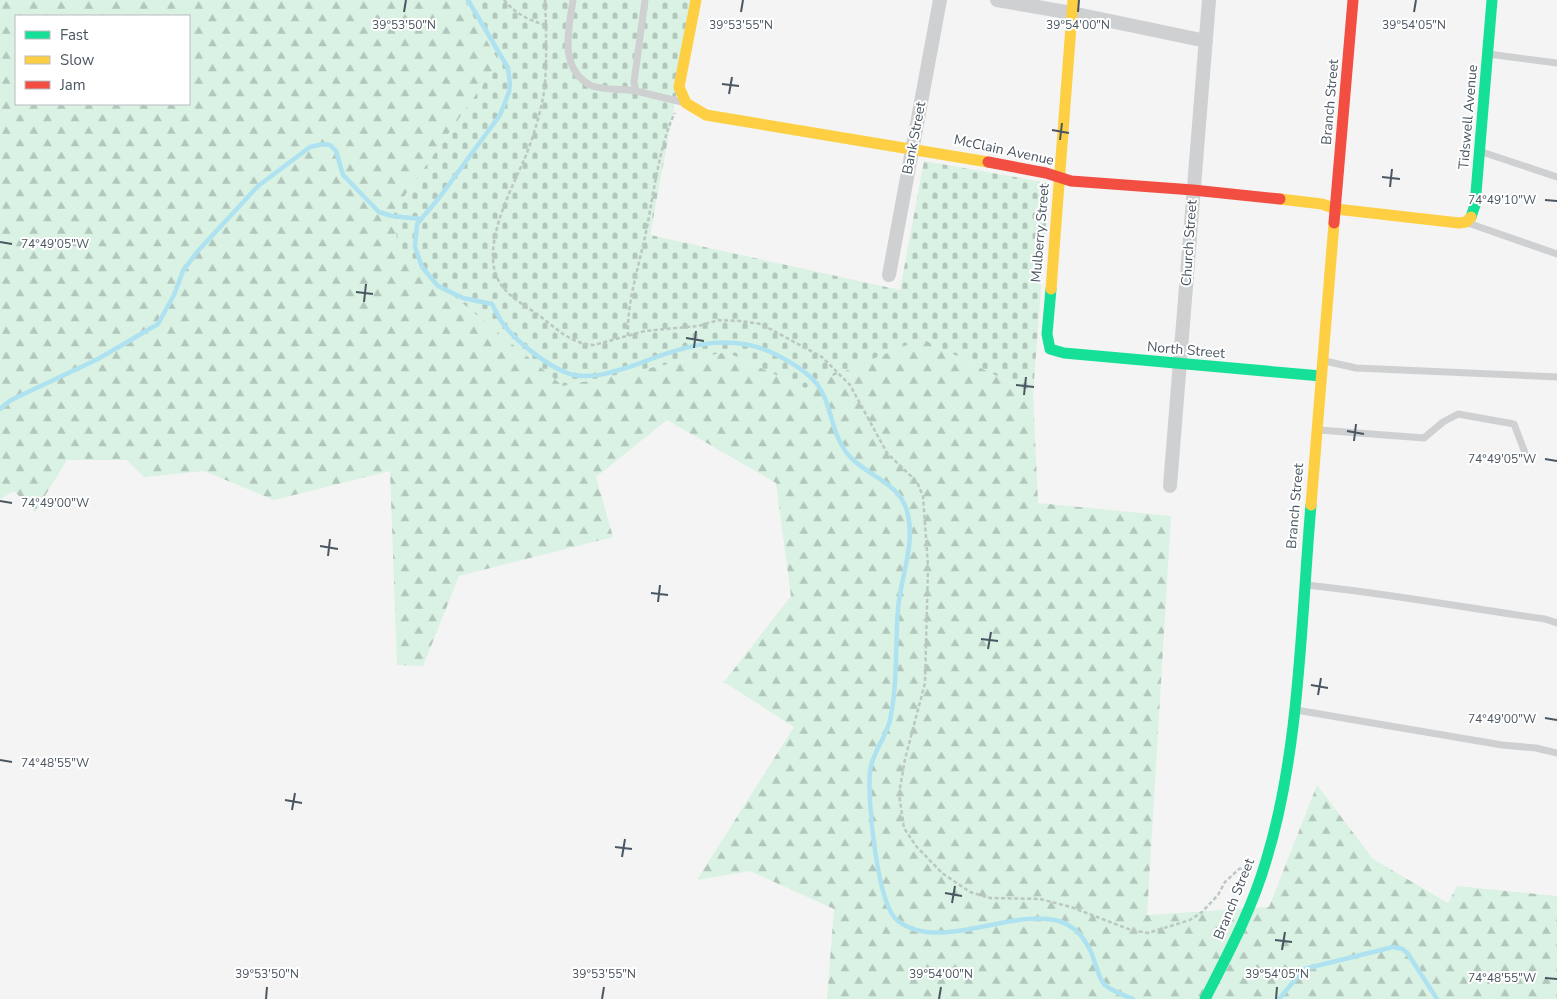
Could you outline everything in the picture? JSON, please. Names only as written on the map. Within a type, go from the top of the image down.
[{"type":"street","points":[[685,102],[680,87],[696,0]]},
{"type":"street","name":"Bank Street","points":[[889,275],[940,0]]},
{"type":"street","points":[[997,0],[1073,6],[1206,41]]},
{"type":"street","name":"Church Street","points":[[1170,486],[1209,0]]},
{"type":"street","name":"Branch Street","points":[[1205,999],[1233,944],[1263,870],[1279,813],[1294,709],[1353,0]]},
{"type":"street","name":"Tidswell Avenue","points":[[1465,223],[1471,218],[1475,205],[1492,0]]},
{"type":"street","name":"Mulberry Street","points":[[1050,349],[1047,334],[1073,6]]},
{"type":"street","name":"McClain Avenue","points":[[685,102],[706,114],[913,148],[1046,173],[1070,181],[1193,190],[1322,204],[1336,209]]},
{"type":"street","points":[[1336,209],[1465,223]]},
{"type":"street","name":"North Street","points":[[1050,349],[1064,353],[1180,365],[1321,376]]},
{"type":"lane","points":[[573,0],[567,43],[570,61],[579,76],[591,86],[636,91],[685,102]]},
{"type":"lane","points":[[636,91],[634,82],[645,0]]},
{"type":"lane","points":[[1488,54],[1557,63]]},
{"type":"lane","points":[[1480,151],[1557,177]]},
{"type":"lane","points":[[1465,223],[1557,254]]},
{"type":"lane","points":[[1322,361],[1356,368],[1557,378]]},
{"type":"lane","points":[[1316,430],[1424,438],[1442,422],[1458,414],[1514,424],[1527,458]]},
{"type":"lane","points":[[1304,585],[1362,591],[1432,604],[1545,619],[1557,623]]},
{"type":"lane","points":[[1294,709],[1557,753]]},
{"type":"path","points":[[504,0],[515,12],[526,19],[546,25]]},
{"type":"path","points":[[545,0],[546,25],[543,98],[524,158],[505,203],[494,242],[493,260],[499,283],[515,298],[572,340],[594,345],[645,331],[698,326],[719,320],[761,324],[822,357],[850,385],[887,453],[917,482],[922,496],[928,566],[925,683],[905,759],[899,794],[904,828],[916,846],[942,873],[970,892],[990,898],[1040,899],[1071,907],[1131,930],[1148,933],[1190,920],[1202,912],[1239,869],[1246,867],[1263,870]]},
{"type":"path","points":[[628,336],[628,316],[632,292],[662,158],[672,119],[685,102]]},
{"type":"green space","points":[[0,0],[464,0],[499,62],[394,211],[563,386],[726,352],[805,388],[901,347],[925,340],[1033,394],[1038,503],[1171,516],[1147,915],[1269,907],[1317,785],[1373,859],[1448,903],[1457,886],[1557,896],[1557,999],[827,999],[834,909],[750,871],[697,880],[794,727],[724,682],[791,596],[776,483],[667,420],[596,477],[613,537],[459,576],[423,666],[397,665],[390,471],[274,500],[204,471],[144,477],[127,460],[67,460],[35,512],[14,491],[0,499]]},
{"type":"green space","points":[[464,0],[694,0],[650,235],[900,290],[924,161],[1049,183],[1033,394],[925,340],[901,347],[805,388],[726,352],[563,386],[398,250],[394,211],[499,62]]},
{"type":"waterway","points":[[468,0],[508,68],[509,92],[500,115],[439,198],[417,224],[415,247],[422,267],[438,286],[463,298],[492,304],[504,325],[526,347],[556,368],[574,375],[590,376],[605,374],[688,347],[723,342],[741,343],[777,355],[813,379],[826,400],[837,435],[846,452],[853,460],[896,492],[903,501],[909,523],[909,547],[898,609],[893,706],[888,727],[871,764],[869,785],[872,826],[879,874],[884,895],[891,911],[898,921],[915,929],[933,933],[953,932],[1036,918],[1063,922],[1076,931],[1086,942],[1103,983],[1133,999]]},
{"type":"waterway","points":[[0,409],[11,400],[98,359],[158,324],[174,295],[183,271],[197,252],[258,186],[310,147],[324,144],[330,145],[336,151],[343,175],[379,212],[392,216],[421,219]]},
{"type":"waterway","points":[[1279,999],[1304,969],[1393,947],[1403,949],[1408,954],[1437,999]]},
{"type":"traffic: fast","points":[[1471,217],[1475,205],[1492,0]]},
{"type":"traffic: fast","points":[[1051,289],[1047,334],[1050,349],[1064,353],[1321,376]]},
{"type":"traffic: fast","points":[[1205,999],[1254,896],[1277,819],[1286,775],[1298,684],[1311,505]]},
{"type":"traffic: slow","points":[[696,0],[679,87],[686,103],[706,115],[988,162]]},
{"type":"traffic: slow","points":[[1051,289],[1073,0]]},
{"type":"traffic: slow","points":[[1280,199],[1322,204],[1336,209],[1459,223],[1466,222],[1471,217]]},
{"type":"traffic: slow","points":[[1311,505],[1334,223]]},
{"type":"traffic: jam","points":[[1334,223],[1353,0]]},
{"type":"traffic: jam","points":[[988,162],[1046,173],[1071,181],[1193,190],[1280,199]]}]
